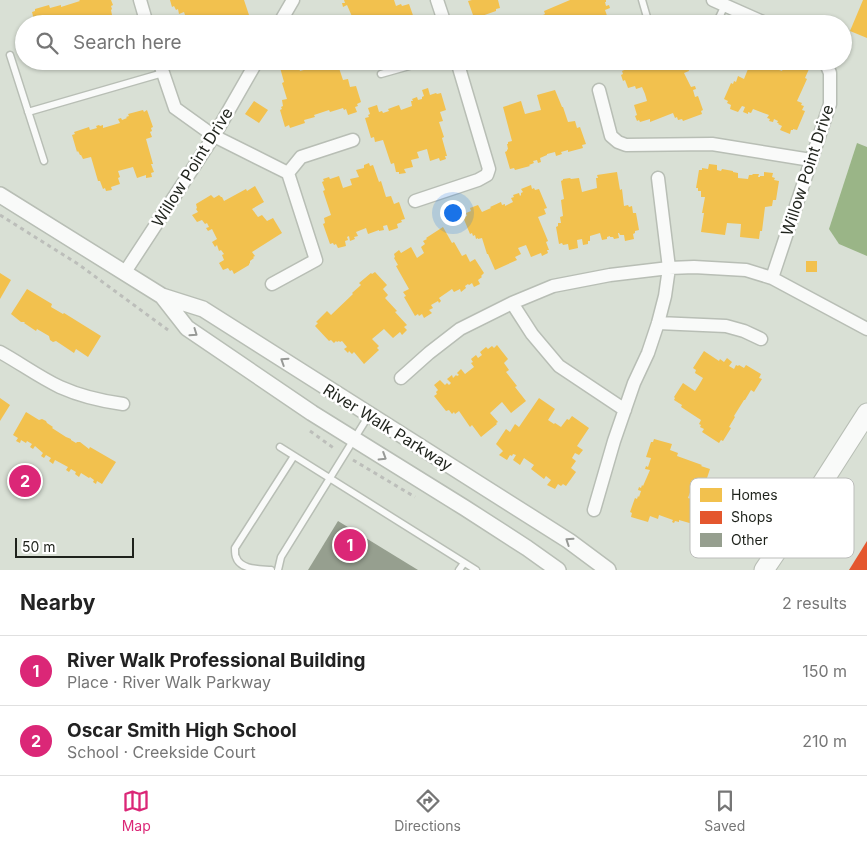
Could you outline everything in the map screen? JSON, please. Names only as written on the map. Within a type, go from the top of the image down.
[{"type":"main road","points":[[825,478],[867,413]]},
{"type":"main road","points":[[764,570],[772,558]]},
{"type":"street","points":[[140,0],[144,15]]},
{"type":"street","points":[[285,15],[293,0]]},
{"type":"street","points":[[437,0],[441,15]]},
{"type":"street","points":[[719,2],[748,15]]},
{"type":"street","points":[[162,70],[175,108],[214,136],[288,172],[316,260],[272,284]]},
{"type":"street","name":"Willow Point Drive","points":[[125,272],[214,136],[253,70]]},
{"type":"street","points":[[415,201],[478,180],[487,175],[490,169],[460,70]]},
{"type":"street","name":"Willow Point Drive","points":[[772,278],[830,104],[829,70]]},
{"type":"street","points":[[599,90],[612,136],[618,142],[626,145],[712,144],[811,160]]},
{"type":"street","points":[[288,172],[301,157],[353,140]]},
{"type":"street","points":[[594,510],[614,441],[634,383],[648,353],[665,296],[669,268],[658,178]]},
{"type":"street","name":"River Walk Parkway","points":[[0,195],[162,296],[203,309],[569,541],[608,570]]},
{"type":"street","points":[[401,378],[460,329],[512,303],[553,286],[610,275],[669,268],[746,270],[772,278],[867,329]]},
{"type":"street","name":"River Walk Parkway","points":[[162,296],[187,328],[312,413],[465,508],[558,570]]},
{"type":"street","points":[[512,303],[532,334],[559,366],[625,410]]},
{"type":"street","points":[[658,323],[726,326],[744,331],[760,339]]},
{"type":"street","points":[[0,352],[58,386],[83,396],[105,402],[123,404]]},
{"type":"lane","points":[[642,0],[646,15]]},
{"type":"lane","points":[[717,15],[719,2]]},
{"type":"lane","points":[[10,55],[44,161]]},
{"type":"lane","points":[[28,112],[152,70]]},
{"type":"lane","points":[[381,74],[395,70]]},
{"type":"lane","points":[[278,570],[281,557],[369,415]]},
{"type":"lane","points":[[280,447],[476,570]]},
{"type":"lane","points":[[271,570],[256,569],[240,564],[235,556],[235,548],[294,456]]},
{"type":"lane","points":[[459,570],[464,563]]},
{"type":"shaded area","points":[[857,143],[867,147],[867,256],[839,244],[829,229]]},
{"type":"building: Homes","points":[[111,0],[113,5],[111,6],[112,15],[33,15],[32,12],[35,9],[49,5],[50,8],[61,5],[61,7],[80,1]]},
{"type":"building: Homes","points":[[170,0],[244,0],[249,15],[185,15],[184,12],[179,14],[178,9],[176,10],[174,6],[172,7]]},
{"type":"building: Homes","points":[[344,0],[394,0],[396,6],[409,4],[413,15],[351,15],[347,5],[343,7],[342,3],[345,3]]},
{"type":"building: Homes","points":[[498,0],[500,8],[485,15],[473,15],[468,1]]},
{"type":"building: Homes","points":[[570,0],[606,0],[606,6],[609,5],[610,8],[605,10],[607,15],[543,15],[545,14],[544,11]]},
{"type":"building: Homes","points":[[863,0],[867,0],[867,38],[852,32],[852,26]]},
{"type":"building: Homes","points":[[281,70],[340,70],[343,80],[348,79],[350,87],[356,86],[361,102],[355,107],[357,112],[348,115],[346,109],[344,110],[343,108],[330,112],[329,110],[304,120],[305,123],[290,128],[289,125],[285,127],[280,110],[283,106],[282,100],[287,99],[282,83],[284,82]]},
{"type":"building: Homes","points":[[689,70],[684,73],[691,87],[695,86],[696,89],[693,90],[695,97],[698,96],[703,110],[701,111],[702,114],[683,121],[682,119],[678,120],[677,117],[675,118],[673,113],[650,122],[650,119],[637,121],[634,105],[647,101],[645,94],[642,87],[636,89],[635,86],[628,88],[625,80],[623,81],[622,71]]},
{"type":"building: Homes","points":[[748,70],[809,70],[805,78],[807,79],[797,101],[802,103],[801,105],[804,106],[802,110],[805,111],[797,130],[791,130],[790,134],[780,130],[782,126],[777,123],[778,121],[774,119],[773,122],[769,121],[770,119],[767,118],[769,115],[753,109],[748,114],[743,112],[745,107],[742,106],[738,112],[730,109],[731,105],[724,99],[731,83],[736,82],[738,76],[744,79]]},
{"type":"building: Homes","points":[[428,88],[430,95],[441,93],[446,110],[440,112],[443,121],[439,122],[444,137],[442,138],[447,156],[445,156],[446,159],[440,161],[439,158],[430,161],[427,149],[417,152],[419,158],[411,160],[413,167],[404,169],[406,173],[399,174],[399,172],[396,172],[394,163],[391,164],[383,140],[375,142],[374,137],[371,138],[365,118],[369,117],[368,115],[370,114],[368,108],[377,105],[379,112],[382,111],[383,113],[399,105],[401,110],[412,106],[412,99],[417,97],[418,100],[422,99],[424,96],[422,90]]},
{"type":"building: Homes","points":[[555,90],[568,122],[575,121],[577,128],[580,127],[586,144],[582,145],[583,148],[561,152],[562,154],[556,156],[555,152],[547,154],[540,158],[541,162],[533,161],[534,163],[530,166],[515,170],[514,168],[510,169],[505,152],[508,149],[508,142],[512,141],[503,107],[521,101],[525,114],[541,110],[537,95]]},
{"type":"building: Homes","points":[[254,101],[268,110],[259,123],[245,114]]},
{"type":"building: Homes","points":[[143,110],[144,112],[147,110],[153,127],[150,132],[152,137],[146,139],[153,164],[151,164],[154,172],[151,173],[152,177],[146,178],[146,175],[137,178],[133,167],[118,171],[120,184],[111,187],[112,190],[106,191],[105,188],[103,189],[100,181],[98,181],[91,157],[83,159],[77,152],[72,135],[75,134],[74,132],[89,127],[90,130],[97,128],[96,126],[99,125],[103,125],[103,128],[120,123],[118,119],[121,118],[122,120],[129,116],[128,114]]},
{"type":"building: Homes","points":[[369,163],[370,166],[373,165],[379,182],[381,181],[386,197],[391,196],[394,204],[399,202],[405,219],[397,224],[398,228],[389,231],[387,225],[383,226],[384,230],[368,234],[366,228],[356,232],[358,236],[354,237],[355,239],[350,241],[349,236],[347,237],[348,240],[345,241],[346,246],[338,248],[336,244],[330,244],[323,224],[325,223],[324,218],[331,215],[323,191],[325,190],[322,182],[324,181],[323,179],[339,176],[343,188],[352,185],[350,179],[359,177],[356,170],[364,168],[364,165]]},
{"type":"building: Homes","points":[[709,164],[717,165],[717,170],[721,171],[722,169],[738,173],[738,178],[748,179],[749,175],[753,174],[759,174],[758,177],[760,177],[764,176],[764,172],[773,173],[772,177],[775,178],[774,180],[779,181],[776,200],[773,200],[772,206],[765,207],[759,239],[740,237],[741,224],[727,223],[725,235],[701,232],[705,197],[701,197],[701,191],[698,191],[698,188],[696,188],[699,170],[702,170],[702,168],[708,169]]},
{"type":"building: Homes","points":[[617,172],[624,206],[632,206],[633,213],[636,213],[639,230],[633,234],[634,239],[625,241],[624,235],[618,233],[619,238],[614,239],[610,236],[602,240],[600,233],[590,236],[588,244],[583,245],[582,239],[577,240],[578,248],[569,250],[568,244],[559,244],[556,227],[558,223],[561,223],[560,217],[563,216],[561,200],[564,199],[561,181],[563,179],[579,178],[582,192],[597,188],[597,175]]},
{"type":"building: Homes","points":[[531,185],[532,189],[539,189],[547,208],[544,209],[546,214],[538,217],[548,241],[546,242],[549,250],[547,250],[548,253],[542,256],[541,253],[531,257],[526,245],[518,248],[521,254],[515,257],[517,260],[495,270],[482,238],[476,239],[475,235],[470,234],[463,217],[467,216],[466,213],[471,211],[470,208],[478,205],[482,212],[501,202],[505,206],[513,202],[511,198],[514,197],[513,195],[519,193],[520,196],[523,192],[521,189]]},
{"type":"building: Homes","points":[[255,186],[264,202],[252,209],[258,217],[262,215],[267,221],[273,218],[282,233],[252,252],[255,256],[249,265],[234,274],[228,268],[223,270],[219,263],[224,260],[222,255],[224,254],[212,242],[217,239],[212,229],[208,231],[206,228],[209,227],[207,223],[205,224],[202,220],[197,222],[192,215],[198,212],[196,204],[211,195],[214,198],[219,195],[224,201]]},
{"type":"building: Homes","points":[[443,227],[462,256],[466,254],[470,262],[475,259],[484,273],[478,280],[480,284],[474,287],[472,283],[468,284],[461,292],[460,289],[454,292],[452,289],[439,298],[441,301],[439,303],[438,301],[431,305],[433,308],[429,310],[432,313],[424,318],[422,314],[415,316],[404,297],[406,296],[403,292],[409,289],[396,266],[398,265],[394,254],[399,250],[401,253],[411,247],[417,258],[424,253],[421,247],[425,244],[423,241]]},
{"type":"building: Homes","points":[[806,261],[817,261],[817,272],[806,272]]},
{"type":"building: Homes","points":[[375,272],[387,285],[383,289],[388,295],[385,298],[407,325],[404,327],[407,330],[402,335],[400,332],[393,338],[384,329],[372,339],[379,346],[377,348],[379,350],[364,364],[354,352],[352,354],[349,351],[348,353],[344,349],[347,347],[342,341],[334,343],[331,340],[329,341],[315,326],[318,323],[316,322],[327,311],[331,315],[361,285],[359,283]]},
{"type":"building: Homes","points":[[0,273],[11,280],[0,299]]},
{"type":"building: Homes","points":[[27,289],[52,304],[51,307],[101,336],[88,357],[76,349],[74,353],[56,341],[53,342],[49,336],[37,329],[36,331],[11,314]]},
{"type":"building: Homes","points":[[497,345],[508,359],[504,363],[509,370],[506,372],[526,401],[511,413],[502,402],[490,413],[498,422],[497,424],[481,437],[472,425],[470,427],[459,411],[452,414],[449,410],[446,411],[434,396],[438,390],[434,385],[440,380],[445,385],[447,383],[449,385],[451,383],[447,379],[452,375],[453,378],[459,375],[457,373],[461,369],[465,374],[474,367],[471,359],[476,355],[478,358],[482,355],[480,352],[486,347],[488,349],[492,346],[494,348]]},
{"type":"building: Homes","points":[[704,351],[719,361],[720,359],[724,362],[727,358],[732,362],[729,366],[734,369],[736,365],[744,368],[746,365],[761,374],[759,378],[762,379],[754,392],[751,390],[744,400],[734,416],[729,427],[731,428],[723,441],[721,440],[719,443],[702,432],[704,429],[699,424],[701,420],[674,400],[683,383],[695,391],[699,385],[703,378],[695,373],[696,370],[693,368]]},
{"type":"building: Homes","points":[[0,398],[10,405],[0,421]]},
{"type":"building: Homes","points":[[539,398],[555,409],[548,420],[554,424],[561,427],[572,416],[589,428],[577,446],[583,450],[579,455],[575,453],[572,458],[576,461],[571,468],[576,472],[566,486],[558,484],[555,489],[547,485],[551,480],[546,476],[544,479],[531,469],[534,465],[524,458],[520,465],[513,460],[516,455],[510,455],[507,460],[499,455],[503,451],[496,444],[506,429],[510,432],[515,424],[519,427]]},
{"type":"building: Homes","points":[[26,412],[39,420],[46,421],[52,428],[76,443],[80,442],[89,449],[90,447],[116,462],[102,484],[97,481],[96,484],[90,477],[81,473],[79,477],[71,469],[69,472],[66,470],[68,467],[55,460],[53,464],[49,461],[51,458],[46,455],[44,458],[41,456],[43,453],[35,446],[33,449],[30,447],[32,444],[27,441],[26,443],[21,440],[20,443],[16,441],[18,438],[13,435]]},
{"type":"building: Homes","points":[[654,439],[672,444],[670,450],[678,453],[677,456],[710,469],[707,478],[690,478],[688,498],[690,499],[690,523],[679,520],[679,522],[675,521],[674,523],[672,522],[673,520],[659,515],[658,519],[650,516],[648,522],[631,517],[632,513],[630,512],[635,498],[639,497],[641,491],[638,490],[639,487],[643,486],[650,470],[645,469],[646,466],[648,467],[651,458],[646,457],[651,442]]},
{"type":"building: Shops","points":[[867,541],[867,570],[849,570]]},
{"type":"building: Other","points":[[338,521],[418,570],[308,570]]},
{"type":"place","name":"Oscar Smith High School","points":[[25,481]]},
{"type":"place","name":"River Walk Professional Building","points":[[350,545]]}]
